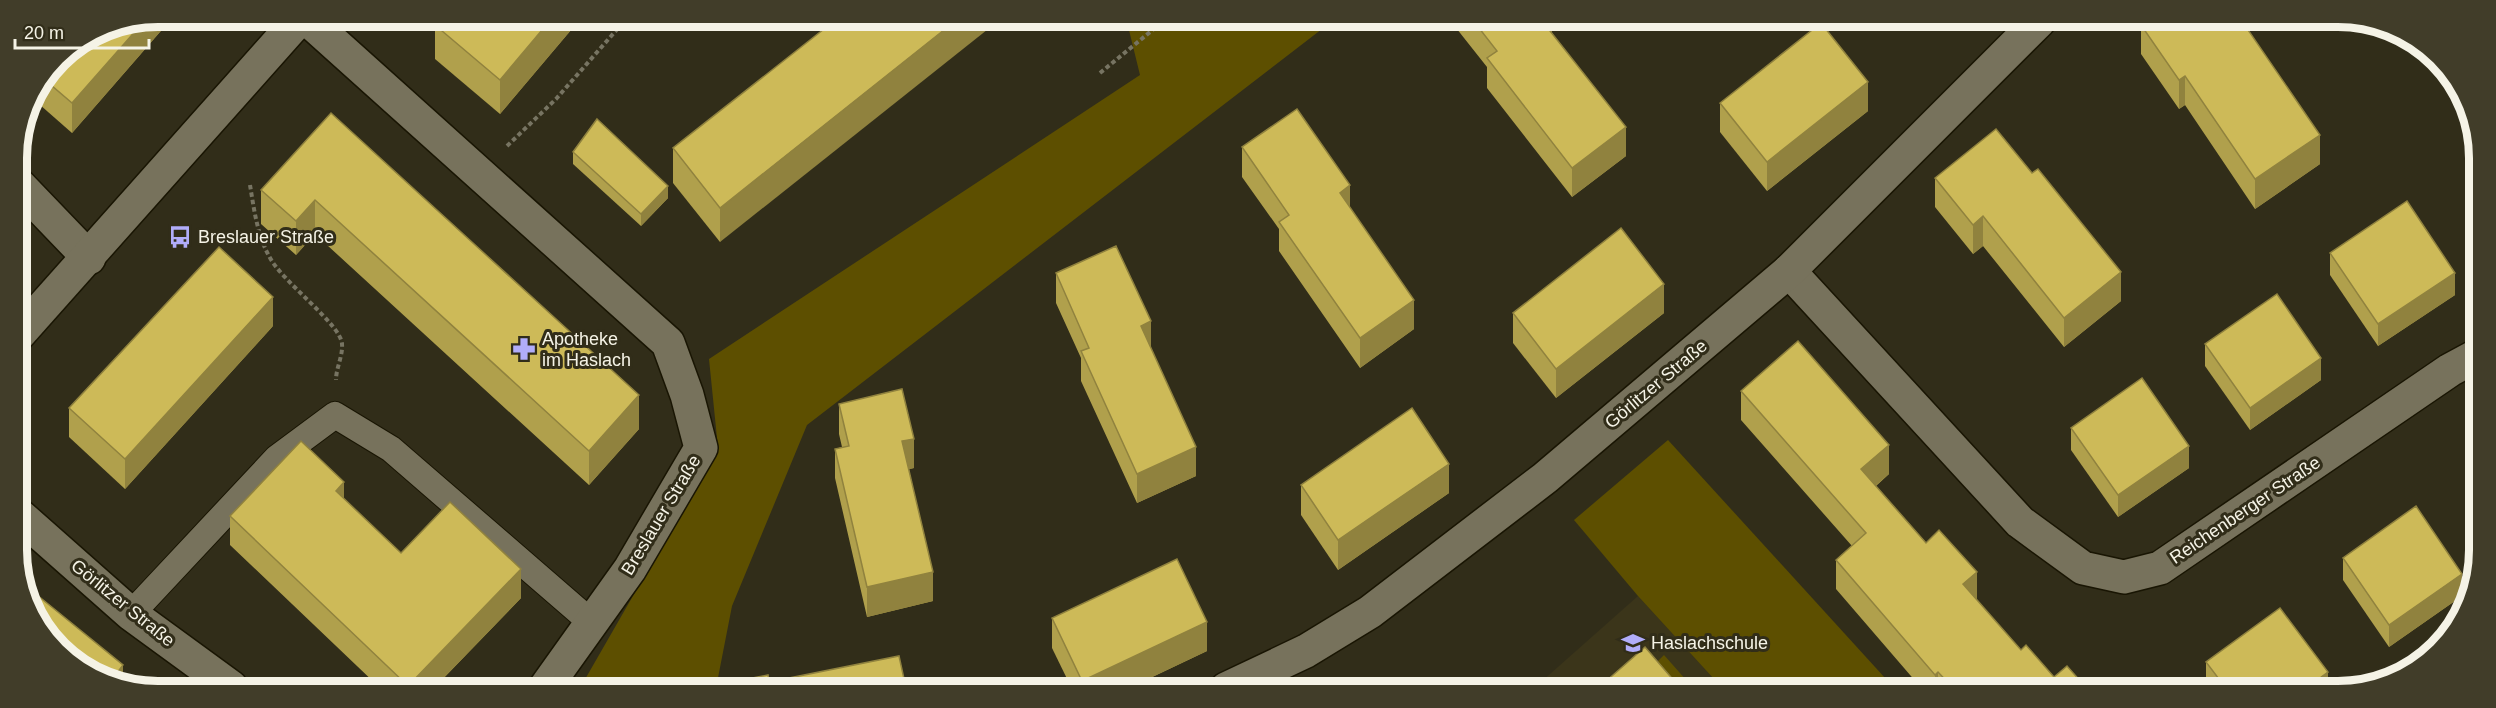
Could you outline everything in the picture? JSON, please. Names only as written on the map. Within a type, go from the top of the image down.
[{"type":"street","points":[[27,324],[89,258],[292,27]]},
{"type":"street","name":"Breslauer Straße","points":[[316,27],[668,343],[687,395],[701,448],[630,569],[550,681]]},
{"type":"street","name":"Görlitzer Straße","points":[[1243,681],[1306,651],[1370,612],[1545,478],[1789,271],[2033,27]]},
{"type":"street","points":[[27,193],[89,258]]},
{"type":"street","name":"Reichenberger Straße","points":[[1789,271],[2020,522],[2083,568],[2124,577],[2160,568],[2450,370],[2469,360]]},
{"type":"street","name":"Görlitzer Straße","points":[[27,522],[131,614],[223,681]]},
{"type":"lane","points":[[131,614],[277,458],[335,415],[391,449],[592,623]]},
{"type":"path","points":[[480,176],[519,132],[556,99],[619,27]]},
{"type":"path","points":[[1100,73],[1156,27]]},
{"type":"path","points":[[250,185],[260,235],[269,258],[285,280],[335,327],[342,344],[336,370],[335,415]]},
{"type":"shaded area","points":[[1128,27],[1325,27],[807,425],[732,606],[717,681],[584,681],[718,448],[709,359],[1140,75]]},
{"type":"shaded area","points":[[1668,440],[1888,681],[1716,681],[1638,596],[1574,520]]},
{"type":"shaded area","name":"Haslachschule","points":[[1638,596],[1716,681],[1542,681]]},
{"type":"shaded area","points":[[1664,655],[1687,681],[1674,681],[1657,662]]},
{"type":"building","points":[[437,27],[545,27],[500,80]]},
{"type":"building","points":[[827,27],[948,27],[720,208],[673,148]]},
{"type":"building","points":[[1478,27],[1547,27],[1626,127],[1572,168],[1487,58],[1497,51]]},
{"type":"building","points":[[1816,27],[1824,27],[1868,82],[1767,162],[1720,103]]},
{"type":"building","points":[[2142,27],[2246,27],[2320,135],[2255,179],[2185,76],[2179,80]]},
{"type":"building","points":[[137,29],[72,103],[50,84],[65,65],[100,40],[124,31]]},
{"type":"building","points":[[1297,109],[1350,185],[1340,193],[1414,300],[1360,338],[1279,222],[1289,215],[1242,147]]},
{"type":"building","points":[[331,113],[639,395],[589,451],[315,200],[296,221],[261,190]]},
{"type":"building","points":[[597,119],[668,186],[641,214],[573,152]]},
{"type":"building","points":[[1996,129],[2032,173],[2038,169],[2121,272],[2064,318],[1983,216],[1973,225],[1935,178]]},
{"type":"building","points":[[2407,201],[2455,273],[2378,324],[2330,253]]},
{"type":"building","points":[[1621,228],[1664,284],[1556,369],[1513,313]]},
{"type":"building","points":[[1116,246],[1151,321],[1141,326],[1196,447],[1137,474],[1081,351],[1089,348],[1056,273]]},
{"type":"building","points":[[219,247],[273,297],[125,459],[69,408]]},
{"type":"building","points":[[2277,294],[2321,358],[2250,408],[2205,344]]},
{"type":"building","points":[[1798,341],[1889,445],[1861,469],[1926,543],[1939,530],[1977,572],[1963,584],[2021,650],[2026,645],[2054,677],[2067,666],[2080,681],[1946,681],[1938,672],[1935,675],[1836,560],[1866,533],[1741,391]]},
{"type":"building","points":[[2142,378],[2189,446],[2118,495],[2071,428]]},
{"type":"building","points":[[902,389],[914,439],[902,441],[933,572],[867,587],[835,449],[849,446],[839,404]]},
{"type":"building","points":[[1412,408],[1449,464],[1338,540],[1301,485]]},
{"type":"building","points":[[301,441],[344,482],[336,491],[401,553],[450,502],[521,569],[413,681],[403,681],[230,516]]},
{"type":"building","points":[[2416,506],[2462,574],[2389,625],[2343,558]]},
{"type":"building","points":[[1177,559],[1207,622],[1082,681],[1052,618]]},
{"type":"building","points":[[34,593],[123,665],[116,674],[78,654],[65,643],[49,623]]},
{"type":"building","points":[[2280,608],[2328,672],[2316,681],[2220,681],[2206,662]]},
{"type":"building","points":[[1645,647],[1674,681],[1606,681]]},
{"type":"building","points":[[899,656],[904,681],[774,681]]},
{"type":"building","points":[[768,675],[769,681],[737,681]]},
{"type":"place","name":"Breslauer Straße","points":[[180,237]]},
{"type":"place","name":"Apotheke im Haslach","points":[[524,349]]},
{"type":"place","name":"Haslachschule","points":[[1633,643]]}]
